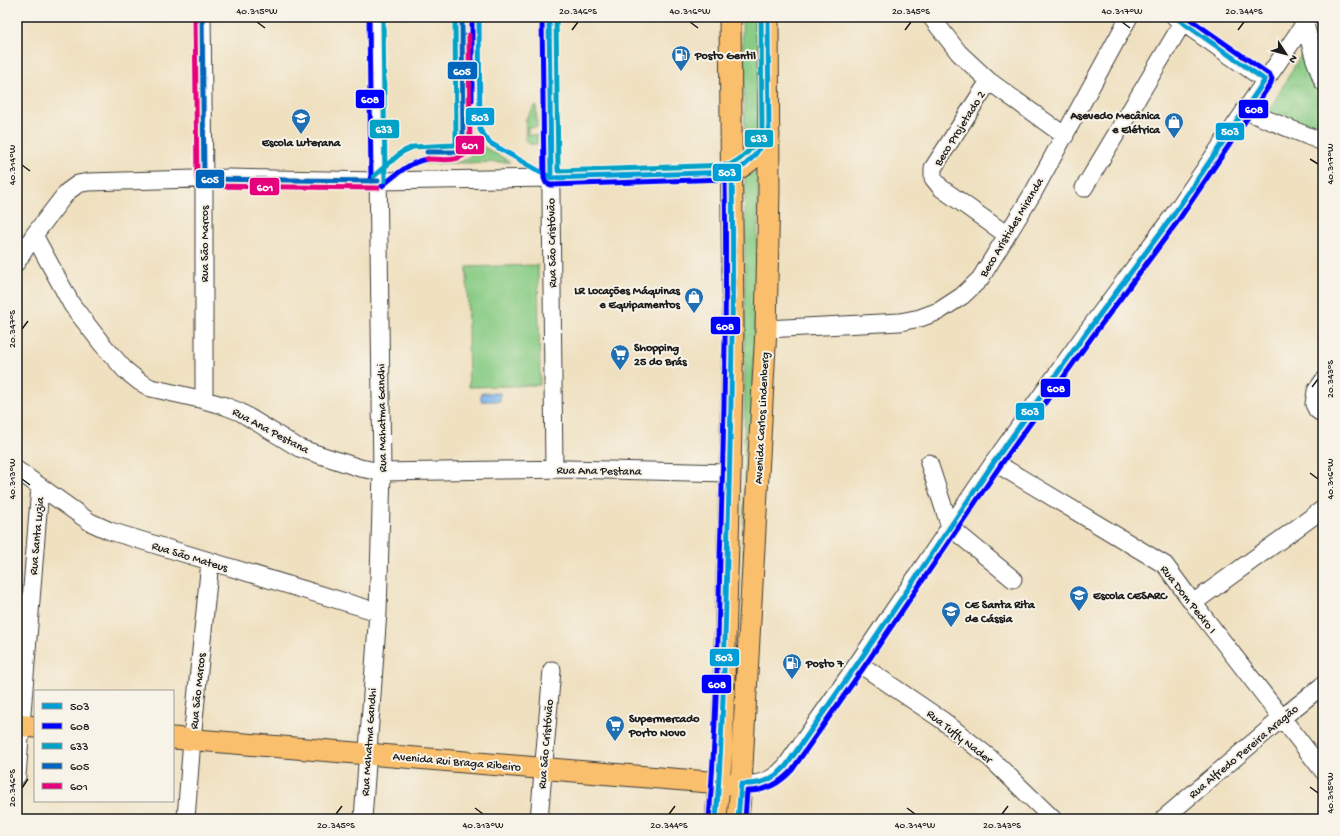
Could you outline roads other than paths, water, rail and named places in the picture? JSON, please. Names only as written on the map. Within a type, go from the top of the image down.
[{"type":"main road","points":[[716,819],[722,740],[733,326],[730,17]]},
{"type":"main road","name":"Avenida Carlos Lindenberg","points":[[738,819],[766,328],[769,190],[768,17]]},
{"type":"main road","points":[[732,172],[752,160],[760,151],[769,135]]},
{"type":"main road","name":"Avenida Rui Braga Ribeiro","points":[[183,739],[741,784]]},
{"type":"street","name":"Rua São Marcos","points":[[202,17],[204,400]]},
{"type":"street","name":"Rua Mahatma Gandhi","points":[[363,819],[378,612],[382,472],[376,17]]},
{"type":"street","name":"Rua São Cristóvão","points":[[550,17],[554,470]]},
{"type":"street","points":[[931,17],[959,53],[989,81],[1065,136]]},
{"type":"street","name":"Beco Aristides Miranda","points":[[766,328],[900,322],[920,318],[939,311],[962,296],[980,279],[1033,193],[1129,17]]},
{"type":"street","points":[[741,784],[750,785],[761,783],[772,779],[781,771],[858,663],[994,462],[1086,333],[1172,218],[1306,19]]},
{"type":"street","points":[[1306,19],[1314,57],[1323,82]]},
{"type":"street","points":[[1084,188],[1179,20],[1265,80]]},
{"type":"street","name":"Beco Projetado 2","points":[[989,81],[933,168],[933,178],[941,188],[1007,234]]},
{"type":"street","points":[[1245,109],[1251,113],[1323,142]]},
{"type":"street","points":[[17,262],[34,236],[67,192],[78,184],[88,182],[204,179],[378,181],[551,178],[732,172]]},
{"type":"street","name":"Rua Ana Pestana","points":[[34,236],[72,305],[102,344],[125,370],[140,382],[151,388],[204,400],[240,412],[299,448],[360,468],[382,472],[554,470],[730,473]]},
{"type":"street","points":[[1320,412],[1314,404],[1314,399],[1316,391],[1323,381]]},
{"type":"street","name":"Rua Dom Pedro I","points":[[994,462],[1165,565],[1323,771]]},
{"type":"street","points":[[929,463],[950,527],[1013,579]]},
{"type":"street","name":"Rua São Mateus","points":[[17,470],[90,522],[110,531],[378,612]]},
{"type":"street","name":"Rua Santa Luzia","points":[[17,776],[24,726],[40,487]]},
{"type":"street","points":[[1193,603],[1323,509]]},
{"type":"street","name":"Rua São Marcos","points":[[186,819],[183,739],[210,562]]},
{"type":"street","name":"Rua Tuffy Nader","points":[[858,663],[942,720],[990,758],[1053,819]]},
{"type":"street","name":"Rua São Cristóvão","points":[[539,819],[552,670]]},
{"type":"street","name":"Rua Alfredo Pereira Aragão","points":[[1163,819],[1323,685]]},
{"type":"water","points":[[481,393],[500,393],[500,401],[481,401]]},
{"type":"place","name":"Posto Gentil","points":[[681,72]]},
{"type":"place","name":"Escola Luterana","points":[[301,135]]},
{"type":"place","name":"Asevedo Mecânica e Elétrica","points":[[1174,139]]},
{"type":"place","name":"LR Locações Máquinas e Equipamentos","points":[[694,314]]},
{"type":"place","name":"Shopping 25 do Brás","points":[[620,371]]},
{"type":"place","name":"Escola CESARC","points":[[1079,612]]},
{"type":"place","name":"CE Santa Rita de Cássia","points":[[951,628]]},
{"type":"place","name":"Posto 7","points":[[792,680]]},
{"type":"place","name":"Supermercado Porto Novo","points":[[615,742]]}]
